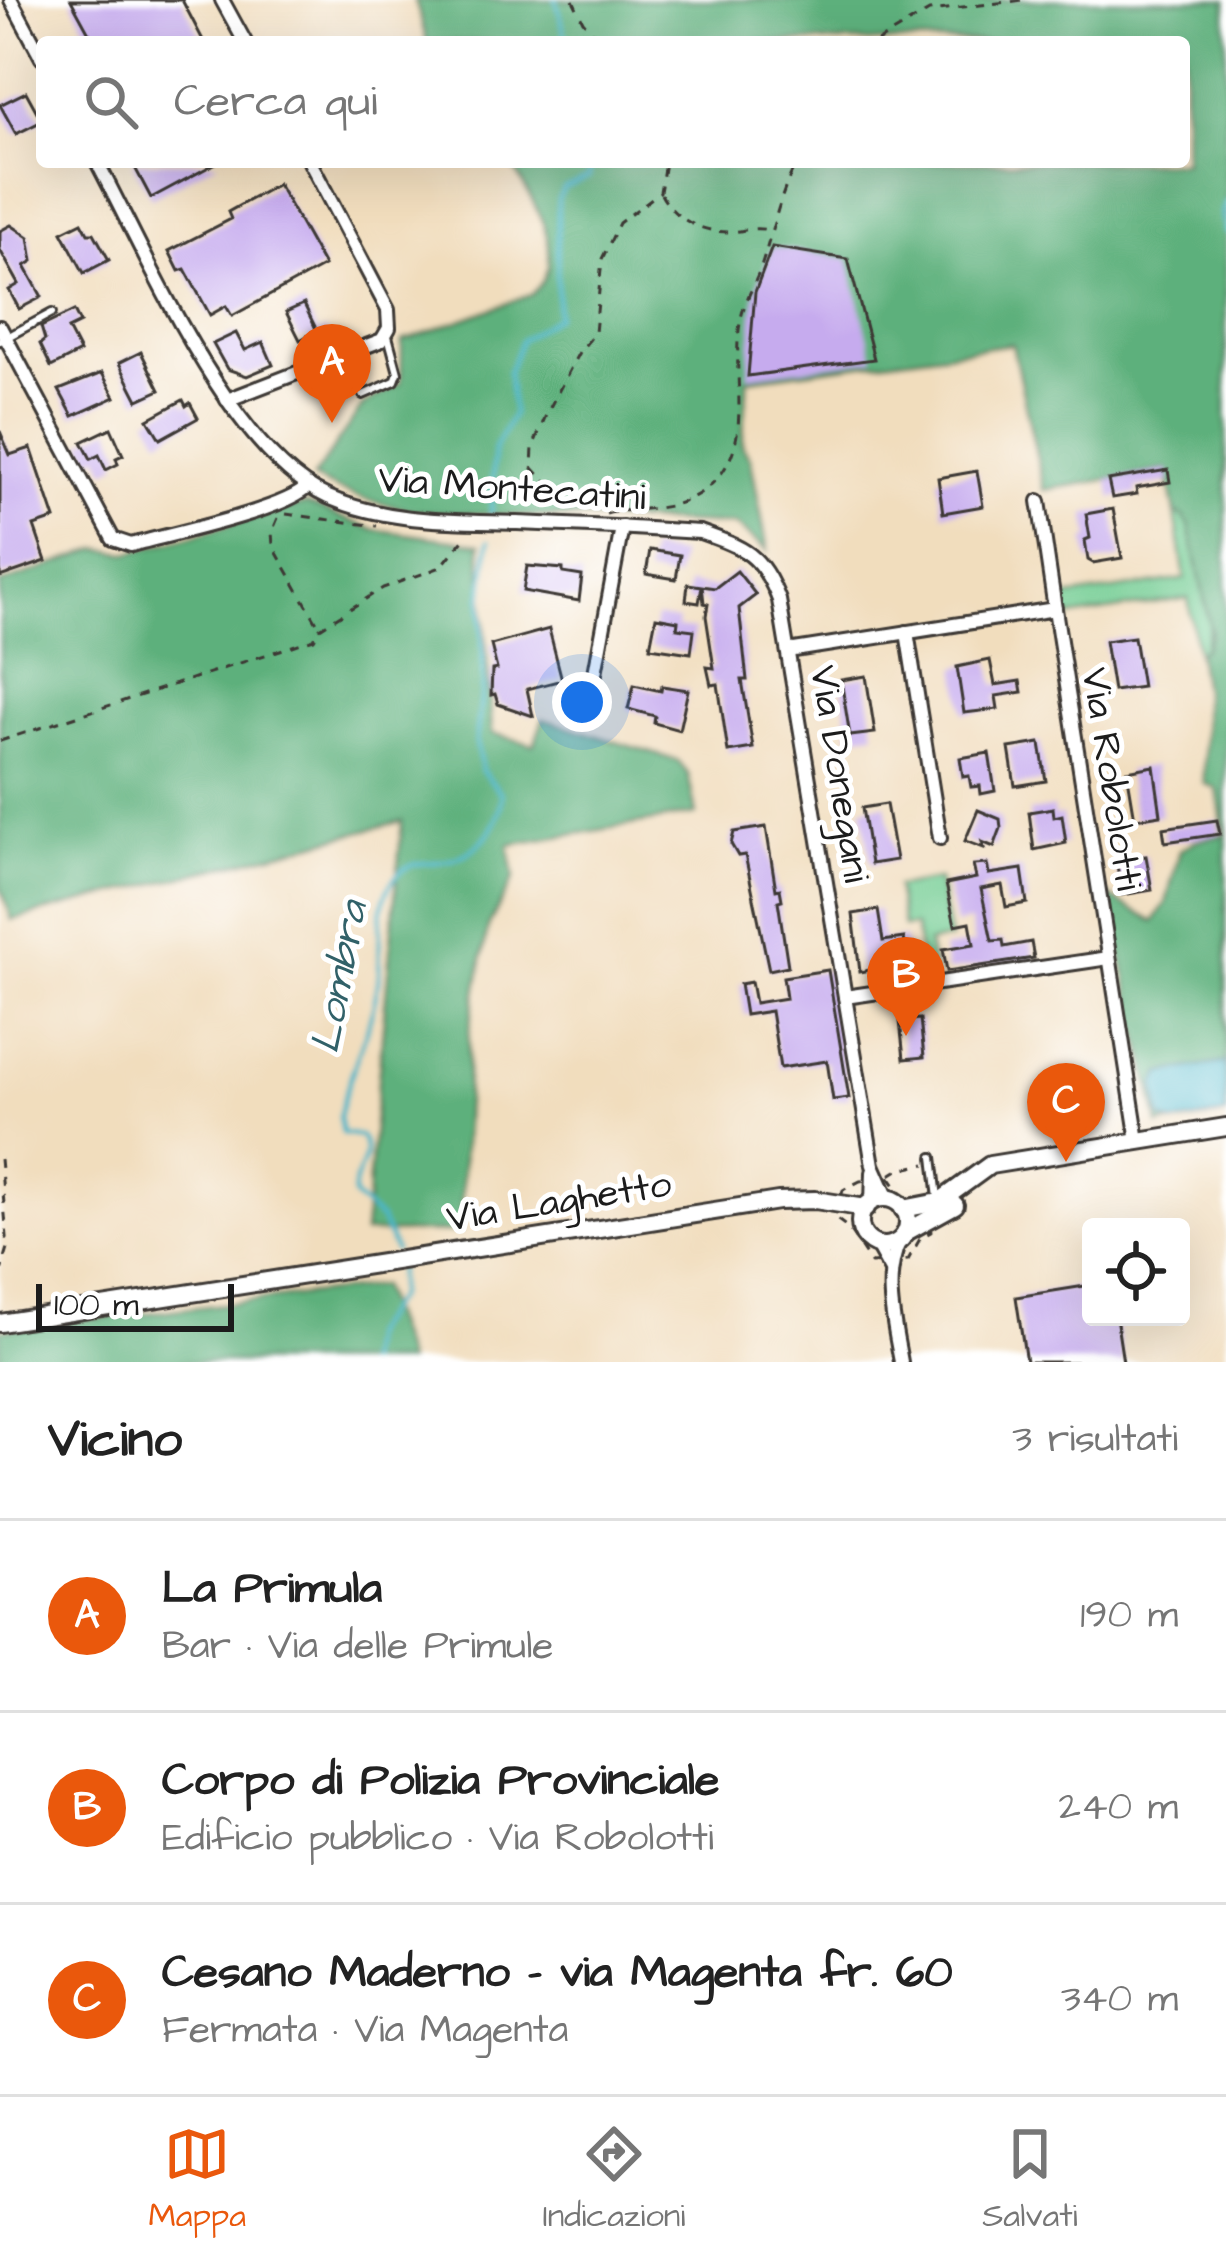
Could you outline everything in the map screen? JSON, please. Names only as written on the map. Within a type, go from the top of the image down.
[{"type":"street","points":[[11,0],[36,47]]},
{"type":"street","points":[[222,0],[241,36]]},
{"type":"street","name":"Via Montecatini","points":[[100,168],[227,400],[273,460],[308,486],[345,504],[423,520],[700,532],[743,548]]},
{"type":"street","points":[[227,400],[382,340],[387,332],[388,310],[313,168]]},
{"type":"street","points":[[2,335],[113,538],[131,545],[278,503],[308,486]]},
{"type":"street","name":"Via Robolotti","points":[[1039,501],[1138,1141]]},
{"type":"street","points":[[592,684],[622,527]]},
{"type":"street","name":"Via Donegani","points":[[743,548],[768,570],[779,600],[873,1165],[873,1205]]},
{"type":"street","points":[[788,651],[1055,609]]},
{"type":"street","points":[[908,632],[940,838]]},
{"type":"street","points":[[845,997],[1108,958]]},
{"type":"street","points":[[939,1202],[985,1168],[1000,1163],[1226,1127]]},
{"type":"street","name":"Via Donegani","points":[[873,1165],[873,1205]]},
{"type":"street","points":[[901,1362],[891,1275],[903,1236],[908,1222],[873,1205],[867,1239],[889,1246],[903,1236],[957,1203],[972,1179]]},
{"type":"street","name":"Via Laghetto","points":[[0,1323],[778,1201],[939,1202]]},
{"type":"street","points":[[876,1244],[891,1275]]},
{"type":"lane","points":[[2,335],[52,313]]},
{"type":"lane","points":[[363,395],[395,381],[398,373],[387,332]]},
{"type":"lane","points":[[933,1160],[939,1202]]},
{"type":"path","points":[[573,0],[596,36]]},
{"type":"path","points":[[887,36],[929,11],[1024,0]]},
{"type":"path","points":[[664,168],[660,192],[668,208],[689,224],[728,232],[754,226],[771,231]]},
{"type":"path","points":[[604,526],[606,514],[652,511],[688,500],[712,484],[731,458],[739,426],[740,321],[795,168]]},
{"type":"path","points":[[618,512],[615,505],[550,488],[532,467],[532,447],[579,352],[595,333],[602,259],[619,223],[660,192]]},
{"type":"path","points":[[320,628],[273,546],[277,519],[293,513],[390,528]]},
{"type":"path","points":[[0,741],[314,639],[320,628],[382,588],[441,568],[468,534],[450,534]]},
{"type":"path","points":[[0,1159],[8,1248],[0,1275]]},
{"type":"path","points":[[889,1177],[898,1169],[933,1160]]},
{"type":"green space","points":[[415,0],[1226,0],[1226,1112],[1159,1125],[1108,896],[1154,922],[1166,903],[1180,850],[1197,840],[1224,835],[1217,789],[1204,783],[1203,690],[1197,653],[1211,632],[1189,525],[1175,513],[1167,470],[1044,490],[1012,344],[748,379],[742,445],[751,460],[768,551],[735,525],[420,511],[365,499],[313,478],[363,405],[401,383],[402,341],[531,295],[543,280],[549,264],[545,229],[514,168],[1190,168],[1190,36],[425,36]]},
{"type":"green space","points":[[306,504],[372,529],[480,544],[492,733],[534,745],[543,719],[678,761],[688,774],[696,814],[509,845],[514,878],[488,927],[469,1033],[460,1232],[364,1233],[402,821],[12,920],[0,885],[0,584],[98,549],[128,553]]},
{"type":"green space","points":[[1175,513],[1189,525],[1210,624],[1204,648],[1197,653],[1188,598],[1064,618],[1061,598],[1185,579]]},
{"type":"green space","points":[[938,880],[950,939],[928,943],[934,977],[914,980],[921,963],[915,926],[903,927],[896,887]]},
{"type":"green space","points":[[380,1286],[406,1362],[0,1362],[0,1330]]},
{"type":"water","points":[[1226,1062],[1226,1115],[1174,1124],[1161,1118],[1155,1085],[1162,1073]]},
{"type":"building","points":[[71,0],[182,0],[201,36],[91,36]]},
{"type":"building","points":[[26,92],[36,110],[36,124],[16,134],[0,105]]},
{"type":"building","points":[[135,168],[207,168],[151,198]]},
{"type":"building","points":[[278,184],[324,266],[232,316],[226,306],[210,315],[185,269],[179,271],[169,251],[231,219],[228,212]]},
{"type":"building","points":[[82,222],[109,260],[84,273],[62,232]]},
{"type":"building","points":[[11,225],[29,237],[33,261],[25,266],[42,297],[19,309],[9,290],[19,284],[0,250],[0,231]]},
{"type":"building","points":[[772,247],[848,259],[874,359],[748,376],[755,292]]},
{"type":"building","points":[[304,304],[318,333],[326,329],[332,342],[314,351],[307,336],[300,340],[286,312]]},
{"type":"building","points":[[74,311],[80,323],[68,329],[80,352],[51,367],[40,344],[45,340],[41,327]]},
{"type":"building","points":[[236,333],[245,350],[263,342],[273,365],[247,376],[227,369],[213,344]]},
{"type":"building","points":[[141,352],[160,390],[138,400],[119,363]]},
{"type":"building","points":[[102,373],[115,397],[73,416],[59,390]]},
{"type":"building","points":[[183,400],[198,418],[160,439],[148,419]]},
{"type":"building","points":[[111,428],[123,455],[106,470],[99,455],[91,459],[82,442]]},
{"type":"building","points":[[0,431],[10,455],[31,448],[55,519],[34,526],[46,561],[0,577]]},
{"type":"building","points":[[1168,470],[1170,482],[1112,498],[1108,480]]},
{"type":"building","points":[[977,471],[983,506],[943,513],[938,478]]},
{"type":"building","points":[[1113,509],[1122,558],[1093,563],[1088,560],[1085,540],[1090,538],[1086,514]]},
{"type":"building","points":[[650,550],[680,555],[676,579],[646,574]]},
{"type":"building","points":[[527,566],[582,576],[579,601],[523,591]]},
{"type":"building","points":[[737,571],[756,595],[739,608],[747,680],[742,680],[753,748],[728,752],[718,684],[711,685],[707,667],[714,668],[702,586],[715,588]]},
{"type":"building","points":[[688,584],[702,586],[699,603],[686,601]]},
{"type":"building","points":[[656,617],[678,621],[677,628],[694,630],[691,653],[650,647]]},
{"type":"building","points":[[549,629],[562,680],[527,689],[533,716],[498,704],[495,694],[491,695],[492,670],[497,669],[491,645]]},
{"type":"building","points":[[1134,637],[1142,687],[1113,691],[1105,641]]},
{"type":"building","points":[[990,660],[995,685],[1020,681],[1022,692],[996,696],[998,709],[964,713],[957,667]]},
{"type":"building","points":[[866,676],[875,733],[850,736],[841,680]]},
{"type":"building","points":[[634,685],[688,690],[679,730],[654,723],[655,716],[628,709]]},
{"type":"building","points":[[1040,743],[1046,781],[1015,786],[1009,748]]},
{"type":"building","points":[[989,753],[995,791],[981,794],[980,786],[971,787],[969,776],[963,777],[960,758]]},
{"type":"building","points":[[1154,766],[1161,815],[1135,819],[1127,771]]},
{"type":"building","points":[[886,804],[896,860],[871,864],[862,808]]},
{"type":"building","points":[[1053,808],[1054,817],[1062,815],[1066,843],[1034,850],[1029,812]]},
{"type":"building","points":[[978,810],[1000,819],[994,847],[965,841]]},
{"type":"building","points":[[1217,820],[1220,834],[1165,842],[1163,828]]},
{"type":"building","points":[[766,827],[776,890],[780,889],[782,900],[778,901],[788,966],[769,970],[745,855],[738,856],[731,844],[734,832]]},
{"type":"building","points":[[1146,856],[1152,890],[1122,895],[1116,860]]},
{"type":"building","points":[[987,864],[989,874],[1022,869],[1027,903],[1006,907],[1002,885],[981,889],[992,941],[1003,940],[1004,947],[1031,942],[1034,958],[947,971],[943,949],[974,944],[970,922],[955,925],[946,884],[976,878],[973,865]]},
{"type":"building","points":[[878,910],[883,941],[904,938],[908,962],[860,972],[853,914]]},
{"type":"building","points":[[828,970],[849,1098],[833,1100],[827,1061],[780,1068],[771,1011],[745,1015],[740,984],[751,982],[755,1003],[786,998],[783,977]]},
{"type":"building","points":[[920,1019],[924,1057],[904,1059],[900,1021]]},
{"type":"building","points":[[1082,1286],[1082,1326],[1117,1326],[1123,1362],[1026,1362],[1016,1297]]},
{"type":"waterway","name":"Lombra","points":[[556,0],[565,36]]},
{"type":"waterway","name":"Lombra","points":[[491,514],[494,449],[513,414],[508,373],[521,340],[557,316],[558,199],[564,188],[589,177],[590,168]]},
{"type":"waterway","points":[[1226,202],[1222,214],[1226,233]]},
{"type":"waterway","name":"Lombra","points":[[395,1251],[381,1220],[354,1197],[364,1144],[360,1136],[342,1133],[339,1117],[375,1000],[381,912],[389,886],[404,869],[466,853],[490,832],[499,813],[501,793],[482,771],[476,741],[489,541]]},
{"type":"waterway","name":"Lombra","points":[[365,1362],[369,1334],[397,1296],[398,1267]]},
{"type":"place","name":"La Primula","points":[[332,423]]},
{"type":"place","name":"Corpo di Polizia Provinciale","points":[[906,1036]]},
{"type":"place","name":"Cesano Maderno - via Magenta fr. 60","points":[[1066,1162]]}]
